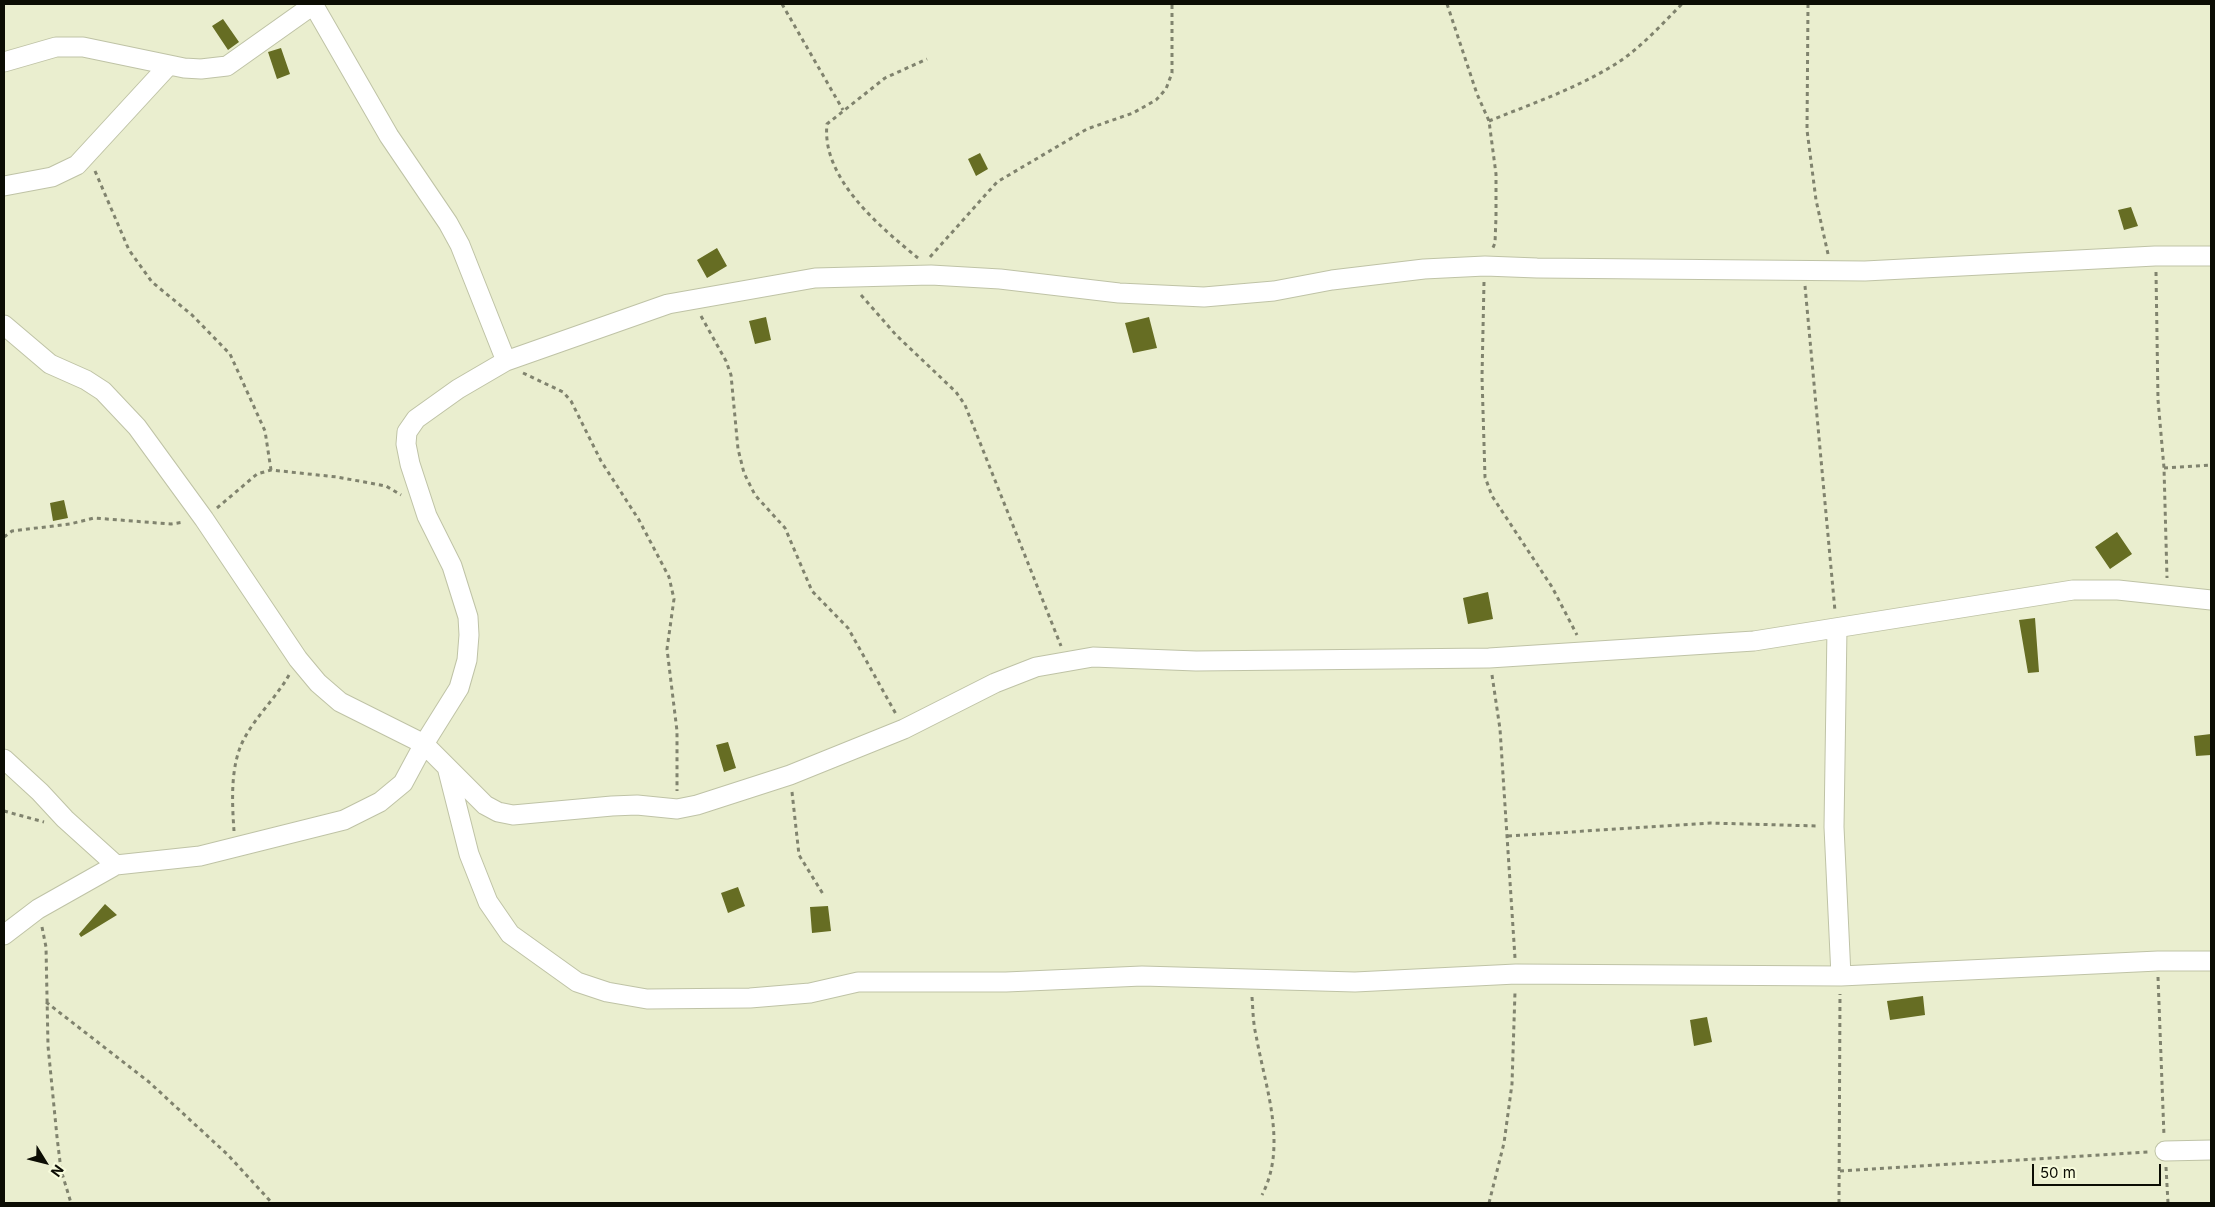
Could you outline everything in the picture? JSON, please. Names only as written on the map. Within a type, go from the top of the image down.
[{"type":"street","points":[[4,62],[56,47],[83,47],[169,65],[201,69],[227,66],[313,4],[389,136],[448,223],[460,245],[506,361]]},
{"type":"street","points":[[4,186],[52,177],[77,165],[169,65]]},
{"type":"street","points":[[4,935],[38,909],[116,865],[200,856],[235,849],[344,820],[380,802],[403,783],[424,744],[459,688],[467,660],[470,635],[468,617],[452,566],[427,516],[410,464],[406,444],[407,432],[416,419],[458,389],[506,361],[668,304],[691,298],[815,278],[931,274],[1000,279],[1119,293],[1204,297],[1274,291],[1370,274],[1484,266],[1865,271],[2156,256],[2211,256]]},
{"type":"street","points":[[4,325],[50,364],[86,380],[103,391],[137,426],[204,518],[298,659],[318,682],[340,702],[424,744],[485,805],[498,812],[512,815],[629,805],[677,809],[697,805],[790,775],[904,730],[995,683],[1036,667],[1093,657],[1196,661],[1489,658],[1754,642],[2073,590],[2118,590],[2211,600]]},
{"type":"street","points":[[1836,628],[1834,826],[1840,976]]},
{"type":"street","points":[[4,759],[40,792],[65,820],[116,865]]},
{"type":"street","points":[[447,766],[469,854],[488,902],[510,934],[577,982],[607,992],[647,999],[750,998],[810,993],[858,982],[1006,982],[1142,976],[1355,982],[1516,974],[1840,976],[2211,961]]},
{"type":"street","points":[[2165,1151],[2211,1150]]},
{"type":"path","points":[[782,4],[843,110]]},
{"type":"path","points":[[927,59],[885,78],[843,110],[827,124],[825,140],[834,169],[863,208],[887,232],[925,263],[997,182],[1087,129],[1133,113],[1156,100],[1166,90],[1172,73],[1172,4]]},
{"type":"path","points":[[1447,4],[1477,94],[1489,121],[1496,174],[1495,243],[1484,266],[1482,378],[1485,477],[1492,496],[1552,587],[1585,652]]},
{"type":"path","points":[[1489,121],[1569,88],[1615,65],[1644,42],[1682,4]]},
{"type":"path","points":[[1808,4],[1807,130],[1816,200],[1832,271]]},
{"type":"path","points":[[88,153],[108,204],[135,258],[152,282],[192,315],[230,354],[265,430],[272,470]]},
{"type":"path","points":[[2156,256],[2158,400],[2164,468],[2167,595]]},
{"type":"path","points":[[1803,270],[1836,628]]},
{"type":"path","points":[[846,277],[896,335],[956,392],[966,405],[1068,661]]},
{"type":"path","points":[[691,298],[726,361],[731,375],[738,449],[744,474],[754,494],[785,528],[812,591],[848,628],[904,730]]},
{"type":"path","points":[[506,361],[523,373],[563,392],[571,402],[602,461],[639,520],[669,577],[674,599],[667,649],[677,731],[677,809]]},
{"type":"path","points":[[2164,468],[2211,465]]},
{"type":"path","points":[[4,537],[12,531],[70,524],[94,518],[172,524],[204,518],[257,474],[272,470],[337,477],[386,486],[427,516]]},
{"type":"path","points":[[1489,658],[1500,729],[1516,974],[1512,1084],[1504,1143],[1489,1203]]},
{"type":"path","points":[[235,849],[232,805],[236,760],[244,739],[282,688],[298,659]]},
{"type":"path","points":[[790,775],[799,856],[822,894]]},
{"type":"path","points":[[4,811],[50,823],[65,820]]},
{"type":"path","points":[[1508,836],[1710,822],[1834,826]]},
{"type":"path","points":[[38,909],[46,947],[48,1046],[61,1170],[71,1203]]},
{"type":"path","points":[[2158,962],[2168,1203]]},
{"type":"path","points":[[1839,1203],[1840,976]]},
{"type":"path","points":[[1250,979],[1255,1033],[1272,1118],[1275,1148],[1271,1178],[1262,1194]]},
{"type":"path","points":[[46,1002],[149,1082],[228,1156],[272,1203]]},
{"type":"path","points":[[1840,1171],[2165,1151]]},
{"type":"building","points":[[223,19],[239,42],[228,50],[212,26]]},
{"type":"building","points":[[281,48],[290,74],[277,79],[268,52]]},
{"type":"building","points":[[980,153],[988,169],[976,176],[968,159]]},
{"type":"building","points":[[2131,207],[2138,226],[2124,230],[2118,210]]},
{"type":"building","points":[[717,248],[727,266],[707,278],[697,260]]},
{"type":"building","points":[[766,317],[771,340],[755,344],[749,321]]},
{"type":"building","points":[[1149,317],[1157,348],[1133,353],[1125,323]]},
{"type":"building","points":[[64,500],[68,518],[53,521],[50,503]]},
{"type":"building","points":[[2117,532],[2132,554],[2110,569],[2095,547]]},
{"type":"building","points":[[1488,592],[1493,619],[1468,624],[1463,598]]},
{"type":"building","points":[[2035,618],[2039,672],[2028,673],[2019,620]]},
{"type":"building","points":[[2211,734],[2211,755],[2196,756],[2194,736]]},
{"type":"building","points":[[728,742],[736,768],[724,772],[716,745]]},
{"type":"building","points":[[738,887],[745,906],[728,913],[721,893]]},
{"type":"building","points":[[105,904],[117,915],[81,937],[79,934]]},
{"type":"building","points":[[828,906],[831,931],[812,933],[810,907]]},
{"type":"building","points":[[1923,996],[1925,1015],[1890,1020],[1887,1001]]},
{"type":"building","points":[[1707,1017],[1712,1042],[1694,1046],[1690,1020]]}]
